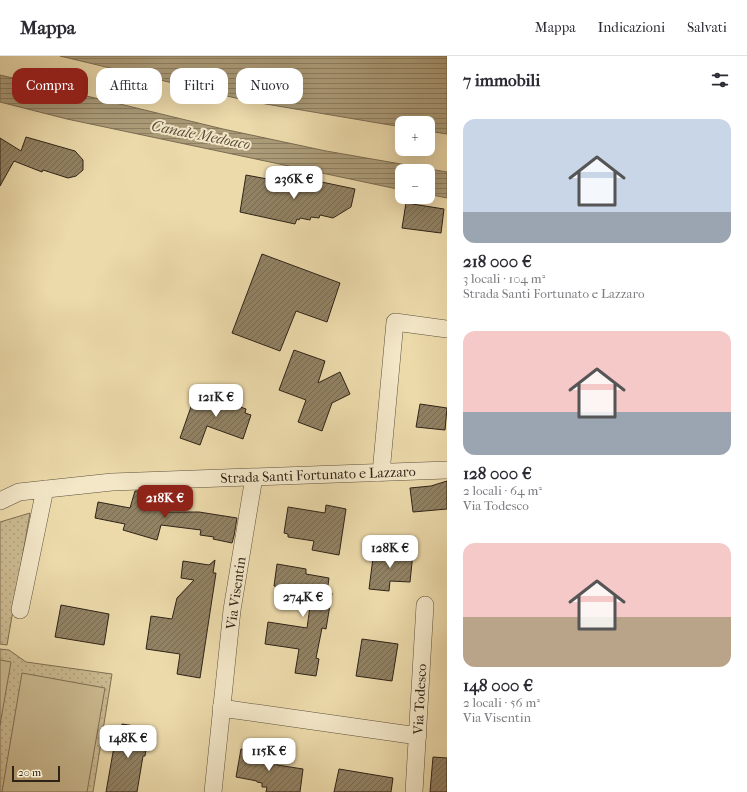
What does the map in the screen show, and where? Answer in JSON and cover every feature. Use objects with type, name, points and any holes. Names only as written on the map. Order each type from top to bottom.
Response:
[{"type":"street","points":[[381,473],[395,322],[447,329]]},
{"type":"street","name":"Strada Santi Fortunato e Lazzaro","points":[[0,501],[19,492],[112,482],[447,470]]},
{"type":"street","name":"Via Visentin","points":[[213,792],[232,610],[254,477]]},
{"type":"street","points":[[20,610],[45,489]]},
{"type":"street","name":"Via Todesco","points":[[414,792],[425,605]]},
{"type":"street","points":[[221,708],[418,736]]},
{"type":"shaded area","points":[[30,513],[7,645],[0,644],[0,522]]},
{"type":"shaded area","points":[[0,649],[9,650],[26,662],[112,674],[93,792],[0,792]]},
{"type":"shaded area","points":[[0,660],[11,662],[0,725]]},
{"type":"shaded area","points":[[22,673],[105,688],[87,792],[2,792]]},
{"type":"water","points":[[60,56],[447,56],[447,134],[435,132],[435,116],[395,116],[395,126],[266,104],[303,104],[303,68],[236,68],[236,98],[228,96],[228,68],[170,68],[170,82],[162,80],[162,68],[110,68]]},
{"type":"water","name":"Canale Medoaco","points":[[0,75],[12,78],[12,104],[88,104],[88,96],[96,98],[96,104],[120,104],[223,129],[326,151],[401,164],[395,164],[395,189],[67,119],[0,102]]},
{"type":"water","name":"Canale Medoaco","points":[[435,170],[447,172],[447,198],[435,195]]},
{"type":"building","points":[[26,137],[75,151],[83,160],[83,170],[76,176],[68,178],[43,170],[42,172],[14,161],[0,186],[0,138],[21,151]]},
{"type":"building","points":[[246,175],[310,187],[312,180],[355,189],[351,207],[333,218],[320,215],[319,218],[311,217],[310,220],[300,218],[299,220],[297,219],[295,224],[240,212]]},
{"type":"building","points":[[406,204],[444,209],[441,233],[402,228]]},
{"type":"building","points":[[262,254],[340,283],[327,322],[296,311],[280,351],[232,333]]},
{"type":"building","points":[[294,350],[325,361],[318,383],[340,372],[350,394],[332,403],[322,431],[298,422],[306,400],[279,390]]},
{"type":"building","points":[[208,388],[237,398],[235,405],[246,409],[245,413],[251,415],[243,439],[207,426],[200,445],[180,438],[192,404],[202,407]]},
{"type":"building","points":[[420,404],[447,408],[445,430],[416,427]]},
{"type":"building","points":[[447,481],[447,509],[413,512],[410,488],[431,486]]},
{"type":"building","points":[[135,491],[140,491],[167,501],[165,512],[199,512],[237,518],[232,543],[213,539],[214,537],[200,535],[201,530],[161,525],[157,540],[123,530],[125,524],[95,518],[98,502],[130,508]]},
{"type":"building","points":[[326,505],[346,509],[339,555],[312,550],[314,541],[288,537],[288,534],[284,533],[288,507],[325,513]]},
{"type":"building","points":[[374,550],[413,553],[410,582],[390,581],[389,591],[369,589]]},
{"type":"building","points":[[215,560],[213,573],[216,573],[200,678],[177,674],[180,654],[146,649],[151,616],[172,619],[177,598],[194,580],[181,578],[183,561],[209,565]]},
{"type":"building","points":[[277,564],[306,569],[306,574],[329,578],[327,592],[332,593],[326,629],[322,628],[316,658],[319,659],[316,676],[295,673],[299,649],[265,644],[268,622],[307,628],[312,592],[274,586]]},
{"type":"building","points":[[61,605],[109,614],[104,645],[55,637]]},
{"type":"building","points":[[362,639],[398,644],[392,681],[356,676]]},
{"type":"building","points":[[122,724],[154,729],[151,743],[147,743],[145,756],[143,756],[137,792],[106,792],[115,741],[119,742]]},
{"type":"building","points":[[241,749],[272,753],[271,761],[277,762],[277,765],[303,769],[300,792],[266,792],[267,787],[262,787],[262,783],[236,777]]},
{"type":"building","points":[[433,757],[447,758],[447,792],[430,792]]},
{"type":"building","points":[[339,769],[393,778],[391,792],[334,792]]}]
